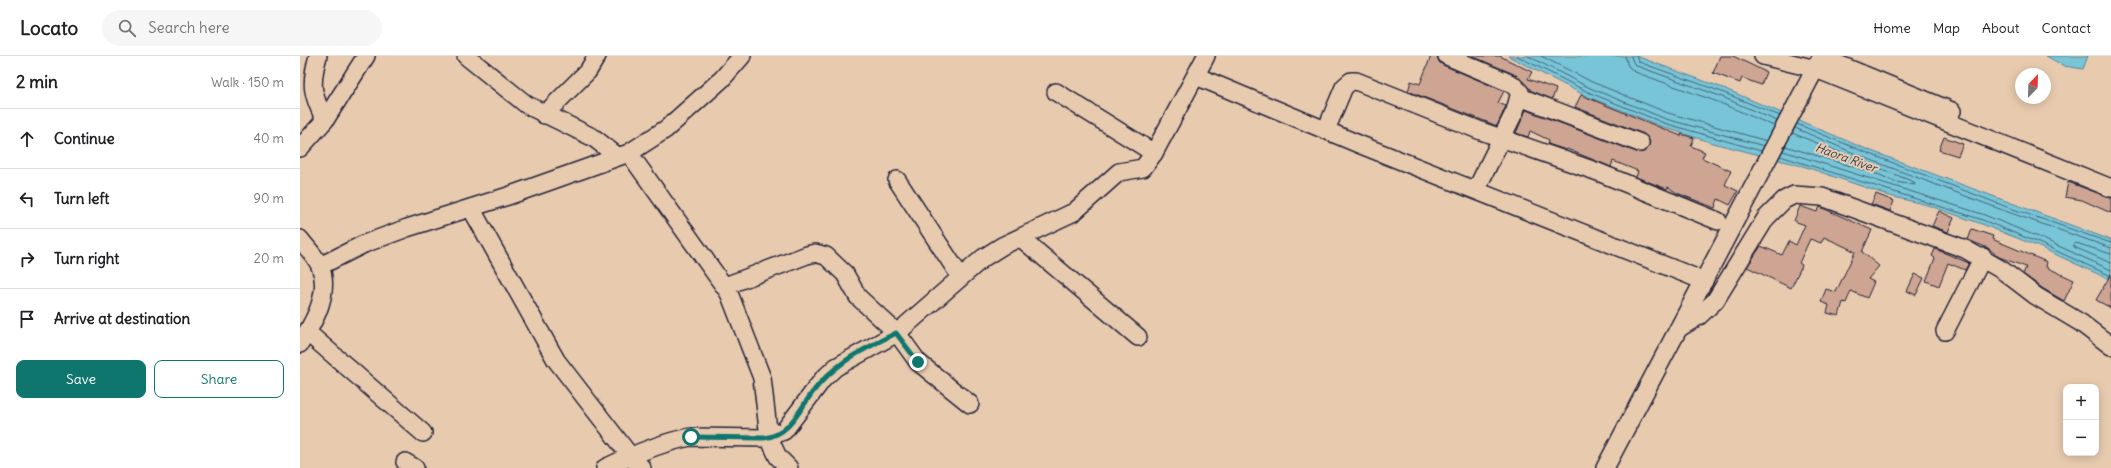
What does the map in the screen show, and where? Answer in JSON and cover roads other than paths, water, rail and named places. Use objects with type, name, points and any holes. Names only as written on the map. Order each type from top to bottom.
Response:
[{"type":"street","points":[[318,56],[313,72],[312,89],[316,103],[325,120]]},
{"type":"street","points":[[300,148],[325,120],[366,56]]},
{"type":"street","points":[[466,56],[512,94],[544,115],[589,135],[623,154],[726,286],[762,378],[769,438],[778,457],[789,468]]},
{"type":"street","points":[[544,115],[588,71],[597,56]]},
{"type":"street","points":[[320,266],[364,244],[508,196],[623,154],[666,129],[722,78],[742,56]]},
{"type":"street","points":[[605,468],[637,462],[669,442],[691,437],[769,438],[784,431],[812,394],[836,367],[896,333],[960,276],[991,252],[1074,212],[1113,176],[1122,171],[1142,168],[1154,153],[1206,56]]},
{"type":"street","points":[[1447,56],[1512,84],[1520,92],[1520,97],[1502,138],[1476,190]]},
{"type":"street","points":[[1763,56],[1820,61],[2111,176]]},
{"type":"street","points":[[1605,468],[1820,61]]},
{"type":"street","points":[[1820,61],[2111,188]]},
{"type":"street","points":[[1196,76],[1326,130],[1704,281]]},
{"type":"street","points":[[1326,130],[1344,87],[1351,81],[1356,81],[1502,138],[1598,172],[1718,221]]},
{"type":"street","points":[[1056,92],[1154,153]]},
{"type":"street","points":[[1520,97],[1640,143]]},
{"type":"street","points":[[897,180],[960,276]]},
{"type":"street","points":[[1680,327],[1699,316],[1711,306],[1756,233],[1773,210],[1784,200],[1794,195],[1822,197],[1851,206],[1983,257],[2036,296],[2081,323],[2111,346]]},
{"type":"street","points":[[471,208],[556,360],[637,462]]},
{"type":"street","points":[[1021,238],[1138,337]]},
{"type":"street","points":[[300,239],[320,266],[324,284],[324,292],[304,338],[423,433]]},
{"type":"street","points":[[726,286],[807,255],[820,253],[826,256],[845,274],[858,297],[896,333],[918,362],[970,404]]},
{"type":"street","points":[[1945,331],[1983,257]]},
{"type":"water","name":"Haora River","points":[[1508,56],[1636,56],[1723,88],[1866,149],[2111,240],[2111,280],[2037,246],[1979,223],[1927,205],[1890,196],[1806,167],[1713,143],[1663,127],[1586,96]]},
{"type":"water","points":[[2046,56],[2088,56],[2083,69],[2064,66]]}]
